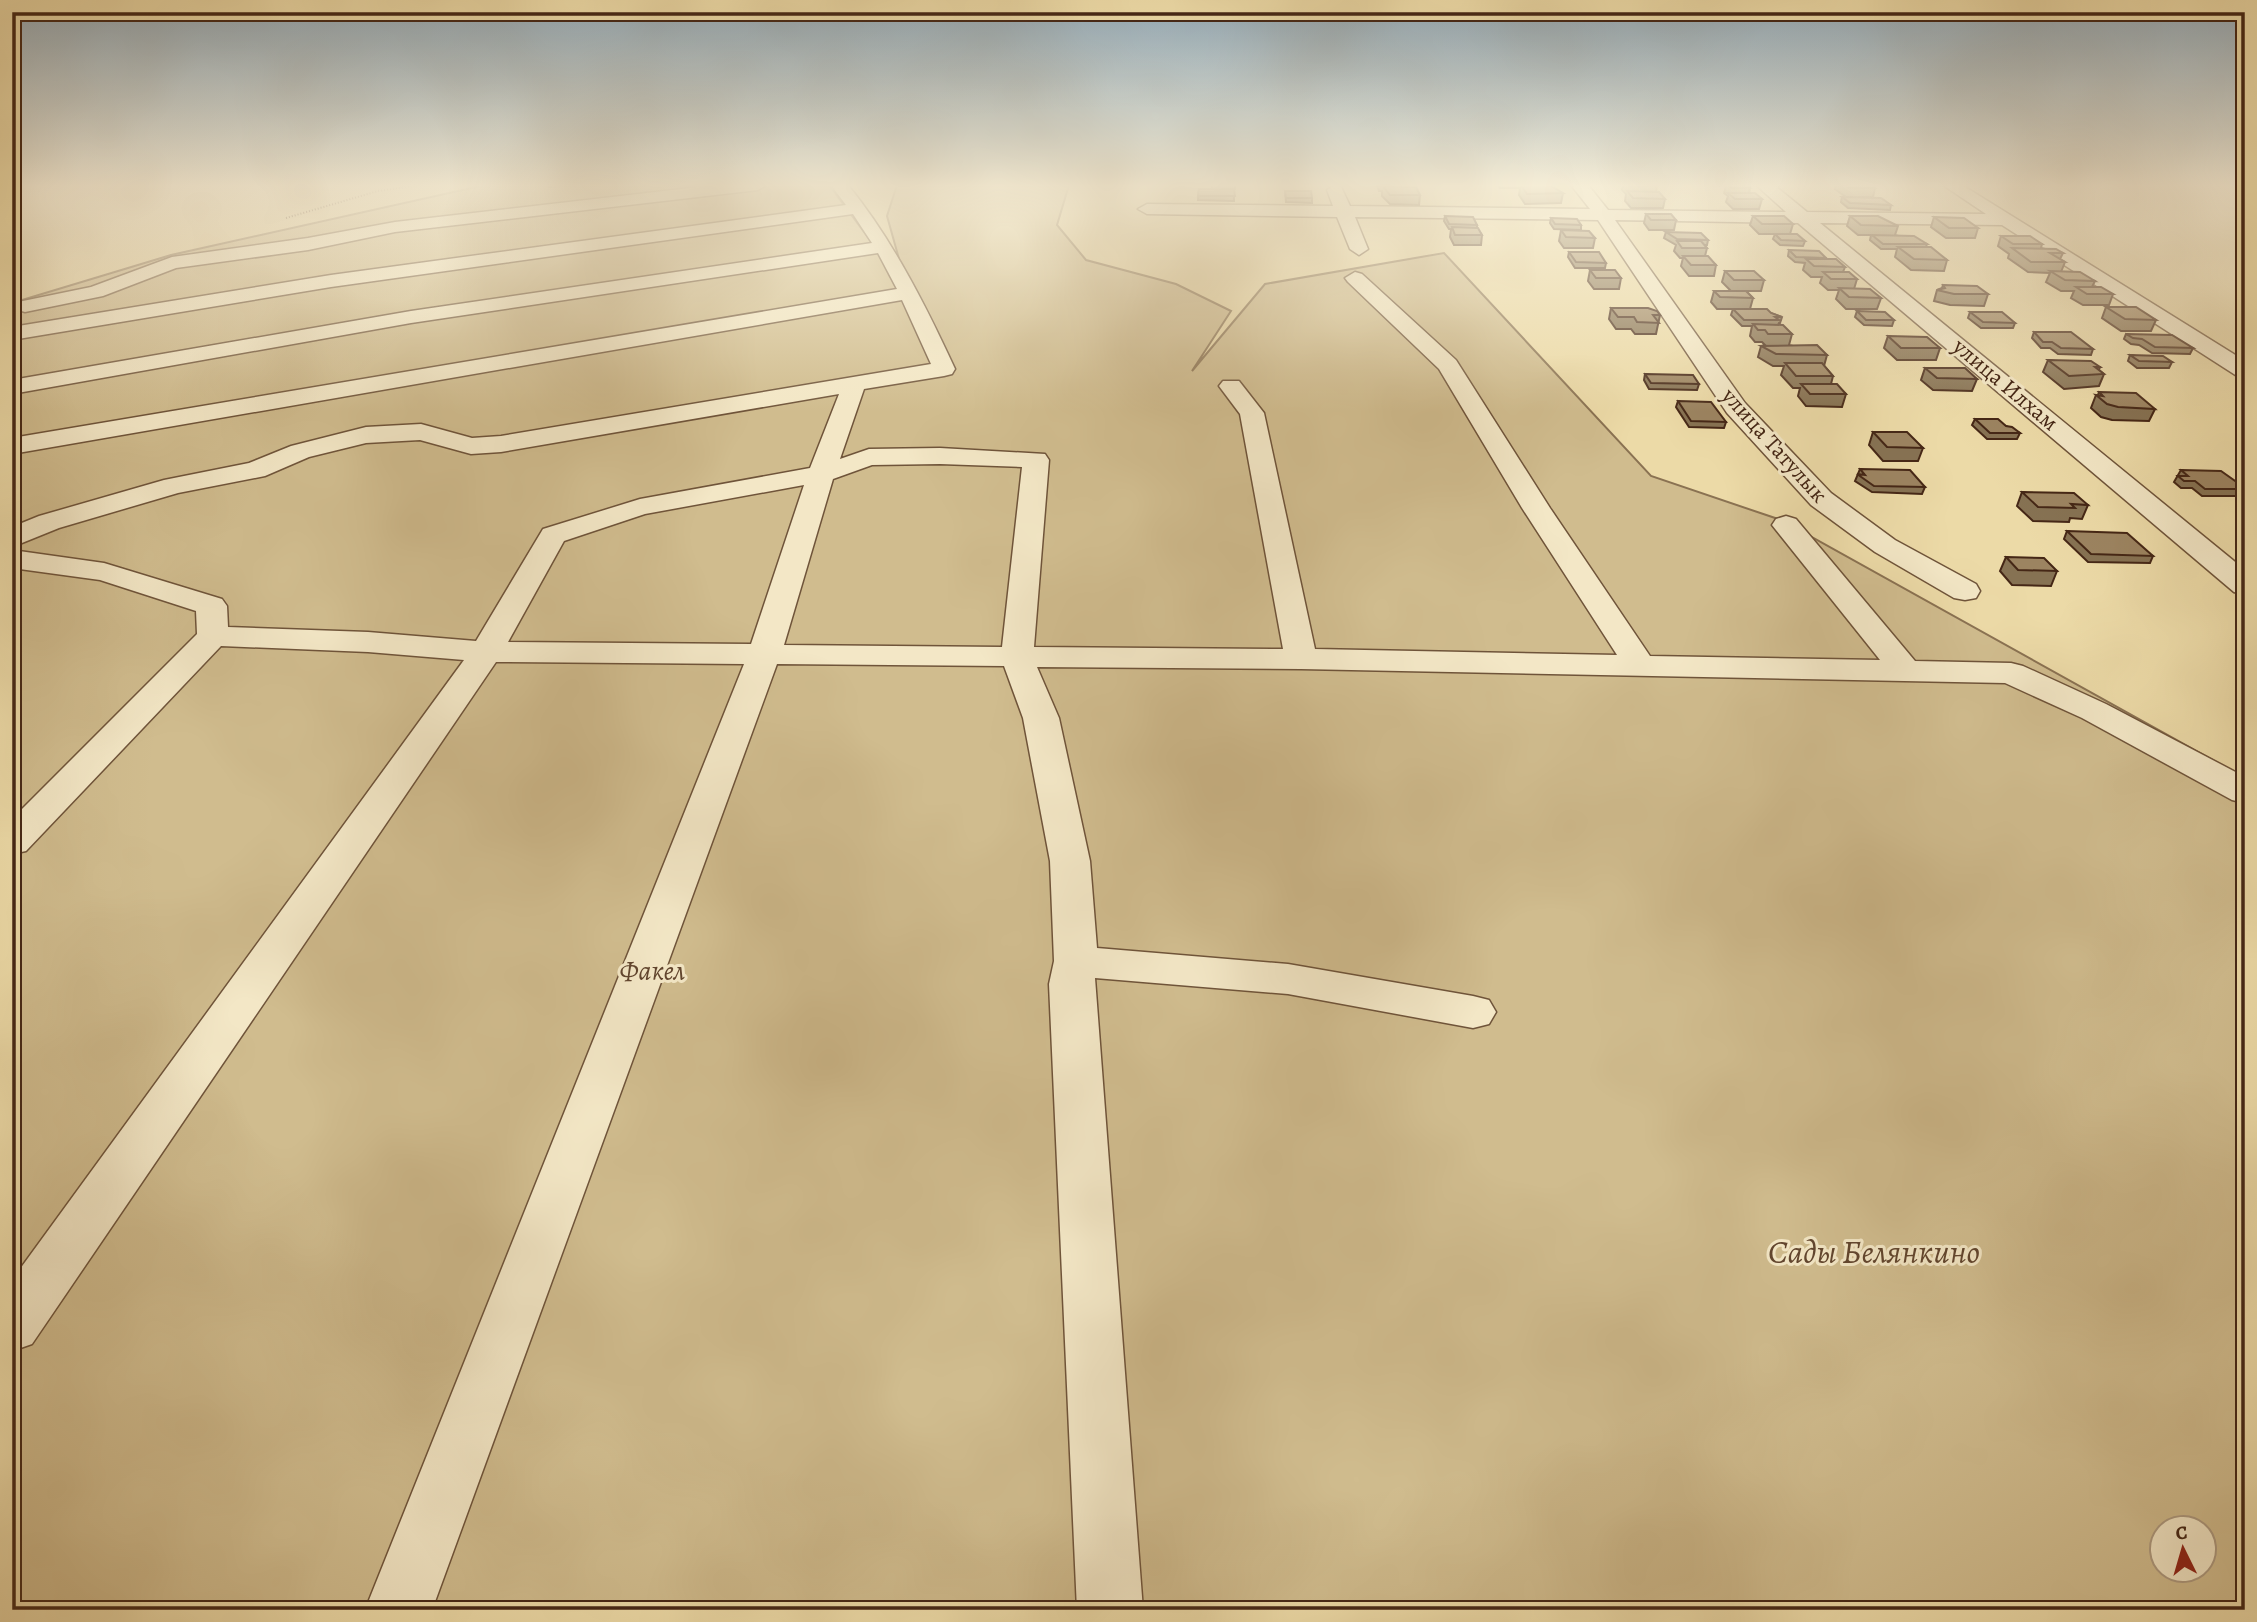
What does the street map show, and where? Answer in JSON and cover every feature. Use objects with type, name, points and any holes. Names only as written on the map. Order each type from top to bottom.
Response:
[{"type":"street","points":[[12,308],[96,292],[172,262],[182,261]]},
{"type":"street","points":[[12,334],[455,261]]},
{"type":"street","points":[[12,387],[411,317],[790,261]]},
{"type":"street","points":[[12,538],[49,522],[149,493],[256,470],[300,451],[366,435],[421,432],[471,446],[502,444],[944,369],[909,293],[890,261]]},
{"type":"street","name":"улица Татулык","points":[[1634,261],[1736,408],[1821,499],[1885,546],[1965,591]]},
{"type":"street","name":"улица Илхам","points":[[1857,261],[2245,586]]},
{"type":"street","points":[[2072,261],[2245,371]]},
{"type":"street","points":[[1355,278],[1448,365],[1536,508],[1639,664]]},
{"type":"street","points":[[12,446],[909,293]]},
{"type":"street","points":[[398,1610],[764,656],[821,474],[854,384]]},
{"type":"street","points":[[1231,386],[1252,413],[1301,659]]},
{"type":"street","points":[[12,1326],[486,652],[553,535],[640,507],[821,474],[869,457],[940,456],[1036,460],[1017,658],[1041,718],[1070,861],[1076,961],[1071,984],[1110,1610]]},
{"type":"street","points":[[1786,525],[1904,669]]},
{"type":"street","points":[[12,559],[104,572],[211,606],[213,636]]},
{"type":"street","points":[[12,842],[213,636],[368,642],[486,652],[1301,659],[2011,673],[2094,711],[2245,792]]},
{"type":"street","points":[[1076,961],[1288,979],[1473,1012]]},
{"type":"green space","name":"Факел","points":[[152,261],[885,261],[908,291],[900,261],[1089,261],[1176,284],[1231,311],[1192,371],[1265,284],[1400,261],[1451,261],[1651,476],[1781,520],[2245,778],[2245,1610],[12,1610],[12,303]]},
{"type":"building","points":[[1605,261],[1606,263],[1576,262]]},
{"type":"building","points":[[1687,261],[1712,261],[1716,265],[1691,265]]},
{"type":"building","points":[[1808,261],[1838,261],[1845,267],[1814,266]]},
{"type":"building","points":[[2029,261],[2065,262],[2031,262]]},
{"type":"building","points":[[1590,270],[1615,270],[1621,278],[1596,278]]},
{"type":"building","points":[[1725,271],[1754,271],[1764,280],[1734,280]]},
{"type":"building","points":[[2050,271],[2080,272],[2095,281],[2065,280]]},
{"type":"building","points":[[1823,272],[1849,272],[1857,279],[1831,279]]},
{"type":"building","points":[[1943,285],[1977,286],[1988,294],[1954,294],[1937,290],[1945,288]]},
{"type":"building","points":[[2076,287],[2101,287],[2113,294],[2087,294]]},
{"type":"building","points":[[1839,288],[1870,289],[1881,298],[1849,297]]},
{"type":"building","points":[[1714,291],[1746,291],[1753,298],[1720,297]]},
{"type":"building","points":[[2106,307],[2136,307],[2156,320],[2125,319]]},
{"type":"building","points":[[1611,308],[1648,308],[1660,315],[1653,315],[1659,323],[1637,322],[1634,317],[1618,317]]},
{"type":"building","points":[[1733,309],[1767,309],[1782,317],[1775,317],[1779,320],[1744,320]]},
{"type":"building","points":[[1857,311],[1885,312],[1894,320],[1866,320]]},
{"type":"building","points":[[1970,312],[2002,312],[2015,323],[1983,322]]},
{"type":"building","points":[[1753,324],[1783,325],[1792,334],[1768,334],[1765,330],[1758,330]]},
{"type":"building","points":[[2034,332],[2071,332],[2093,349],[2061,348],[2052,342],[2043,342]]},
{"type":"building","points":[[2126,334],[2172,335],[2193,348],[2155,347]]},
{"type":"building","points":[[1888,336],[1927,337],[1940,348],[1901,348]]},
{"type":"building","points":[[1817,345],[1827,355],[1776,354],[1761,346]]},
{"type":"building","points":[[2130,355],[2163,356],[2172,362],[2139,361]]},
{"type":"building","points":[[2048,360],[2091,361],[2100,367],[2095,367],[2104,374],[2069,376]]},
{"type":"building","points":[[1785,363],[1822,363],[1833,376],[1796,376]]},
{"type":"building","points":[[1925,368],[1965,368],[1977,379],[1937,378]]},
{"type":"building","points":[[1645,374],[1693,375],[1699,384],[1651,383]]},
{"type":"building","points":[[1801,384],[1837,384],[1846,394],[1810,394]]},
{"type":"building","points":[[2099,392],[2136,393],[2155,409],[2107,404],[2096,395],[2103,396]]},
{"type":"building","points":[[1678,401],[1711,402],[1726,422],[1691,421]]},
{"type":"building","points":[[1975,419],[1998,419],[2020,433],[1990,433]]},
{"type":"building","points":[[1873,432],[1907,432],[1923,448],[1887,447]]},
{"type":"building","points":[[1860,469],[1910,470],[1925,487],[1874,486],[1857,474],[1865,475]]},
{"type":"building","points":[[2181,470],[2221,471],[2245,489],[2205,489],[2195,481],[2184,481],[2178,476],[2188,476]]},
{"type":"building","points":[[2022,492],[2074,493],[2088,505],[2071,504],[2075,508],[2038,507]]},
{"type":"building","points":[[2067,531],[2127,533],[2153,556],[2091,554]]},
{"type":"building","points":[[2006,557],[2044,558],[2057,571],[2018,570]]},
{"type":"park label","name":"Сады Белянкино","points":[[1874,1251]]}]
